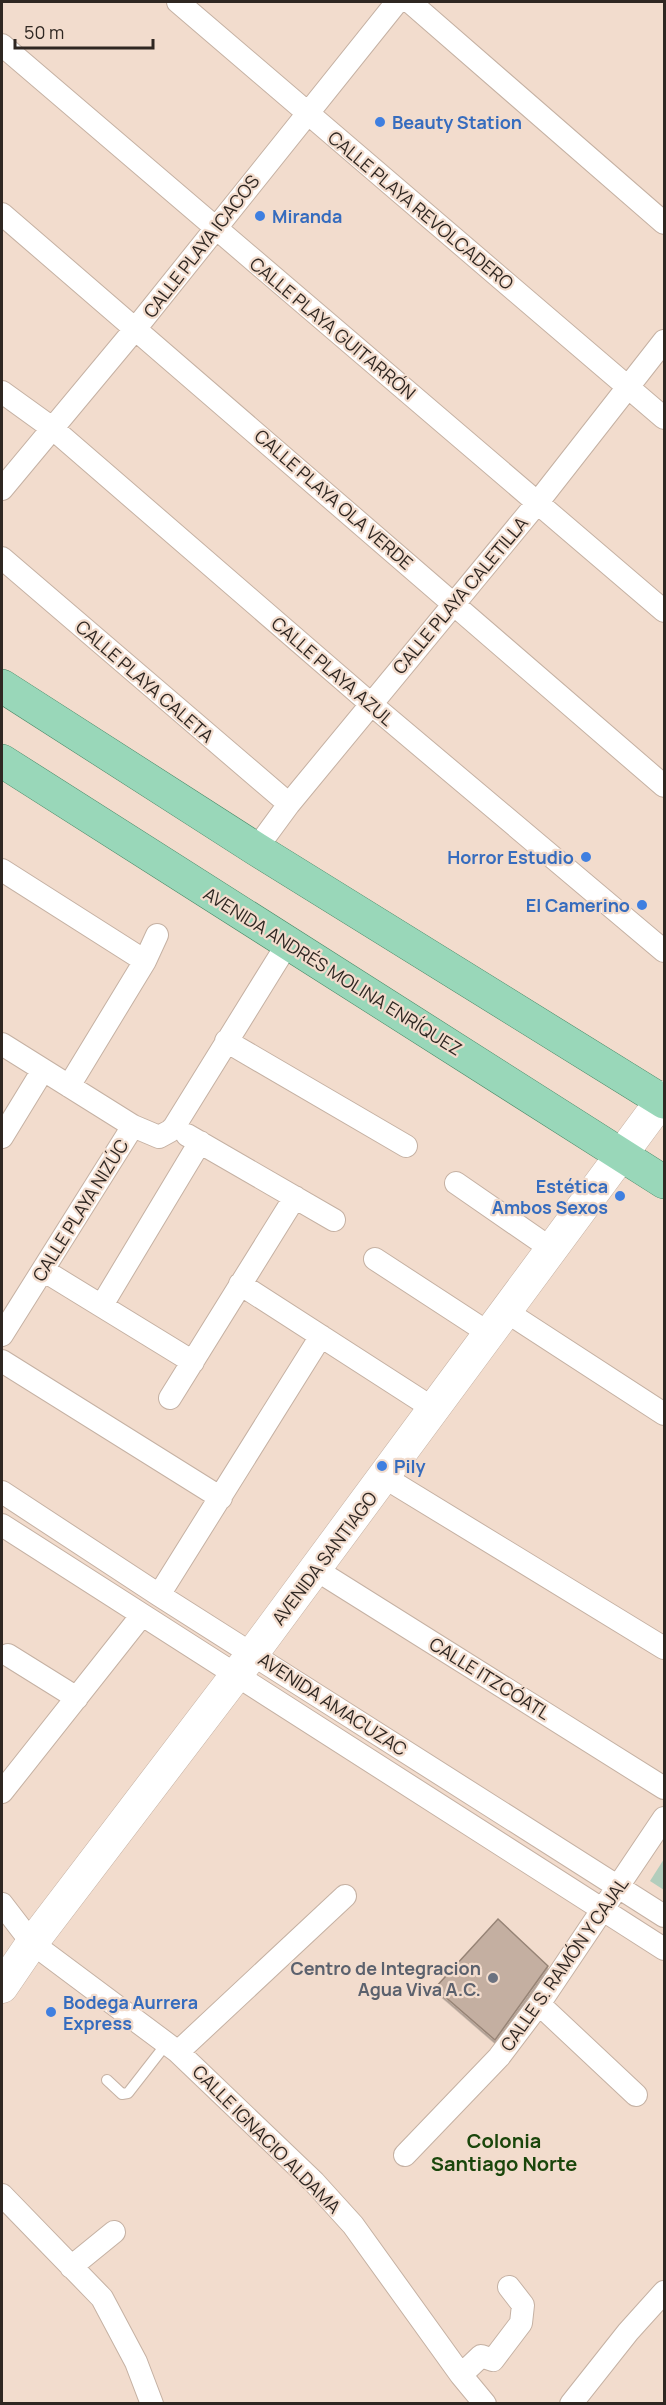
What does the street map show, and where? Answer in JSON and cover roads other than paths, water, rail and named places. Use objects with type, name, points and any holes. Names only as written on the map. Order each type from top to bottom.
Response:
[{"type":"main road","points":[[2,686],[256,849],[664,1100]]},
{"type":"main road","name":"AVENIDA ANDRÉS MOLINA ENRÍQUEZ","points":[[2,761],[664,1182]]},
{"type":"street","name":"CALLE PLAYA REVOLCADERO","points":[[178,2],[664,418]]},
{"type":"street","name":"CALLE PLAYA ICACOS","points":[[2,489],[136,328],[397,2]]},
{"type":"street","points":[[410,2],[664,223]]},
{"type":"street","name":"CALLE PLAYA GUITARRÓN","points":[[2,45],[664,611]]},
{"type":"street","name":"CALLE PLAYA OLA VERDE","points":[[2,214],[664,786]]},
{"type":"street","name":"CALLE PLAYA CALETILLA","points":[[256,849],[289,804],[537,502],[664,341]]},
{"type":"street","name":"CALLE PLAYA AZUL","points":[[2,392],[52,428],[370,704],[664,951]]},
{"type":"street","name":"CALLE PLAYA CALETA","points":[[2,558],[289,804]]},
{"type":"street","points":[[2,870],[145,960]]},
{"type":"street","points":[[69,1086],[145,960],[157,935]]},
{"type":"street","points":[[288,943],[174,1127],[334,1220]]},
{"type":"street","points":[[226,1041],[406,1146]]},
{"type":"street","points":[[2,1044],[133,1126]]},
{"type":"street","points":[[2,1137],[43,1071]]},
{"type":"street","name":"AVENIDA SANTIAGO","points":[[2,1987],[32,1943],[245,1664],[664,1100]]},
{"type":"street","name":"CALLE PLAYA NIZÚC","points":[[2,1335],[133,1126],[159,1137],[174,1127]]},
{"type":"street","points":[[102,1305],[200,1142]]},
{"type":"street","points":[[456,1184],[553,1250]]},
{"type":"street","points":[[170,1398],[295,1197]]},
{"type":"street","points":[[375,1259],[664,1414]]},
{"type":"street","points":[[43,1270],[194,1362]]},
{"type":"street","points":[[240,1284],[434,1409]]},
{"type":"street","points":[[159,1595],[321,1336]]},
{"type":"street","points":[[2,1361],[221,1497]]},
{"type":"street","points":[[384,1477],[664,1648]]},
{"type":"street","name":"AVENIDA AMACUZAC","points":[[2,1492],[159,1595],[245,1664],[604,1911],[664,1948]]},
{"type":"street","name":"AVENIDA AMACUZAC","points":[[2,1525],[142,1615],[245,1664],[664,1916]]},
{"type":"street","name":"CALLE ITZCÓATL","points":[[315,1569],[664,1788]]},
{"type":"street","points":[[2,1792],[142,1615]]},
{"type":"street","points":[[8,1655],[78,1698]]},
{"type":"street","name":"CALLE S. RAMÓN Y CAJAL","points":[[405,2155],[499,2057],[604,1911],[664,1818]]},
{"type":"street","points":[[172,2047],[345,1896]]},
{"type":"street","name":"CALLE IGNACIO ALDAMA","points":[[2,1904],[32,1943],[172,2047],[314,2182],[353,2226],[461,2375],[485,2403]]},
{"type":"street","points":[[539,2004],[636,2095]]},
{"type":"street","points":[[2,2195],[102,2298],[136,2362],[152,2403]]},
{"type":"street","points":[[71,2267],[114,2232]]},
{"type":"street","points":[[461,2375],[481,2356],[493,2360],[521,2323],[523,2305],[510,2287]]},
{"type":"street","points":[[572,2403],[628,2332],[664,2292]]},
{"type":"lane","points":[[107,2080],[123,2094],[128,2093],[172,2047]]},
{"type":"place","name":"Beauty Station","points":[[380,122]]},
{"type":"place","name":"Miranda","points":[[260,216]]},
{"type":"place","name":"Horror Estudio","points":[[586,857]]},
{"type":"place","name":"El Camerino","points":[[642,905]]},
{"type":"place","name":"Estética Ambos Sexos","points":[[620,1196]]},
{"type":"place","name":"Pily","points":[[382,1466]]},
{"type":"place","name":"Centro de Integracion Agua Viva A.C.","points":[[493,1978]]},
{"type":"place","name":"Bodega Aurrera Express","points":[[51,2012]]},
{"type":"district","name":"Colonia Santiago Norte","points":[[504,2152]]}]
